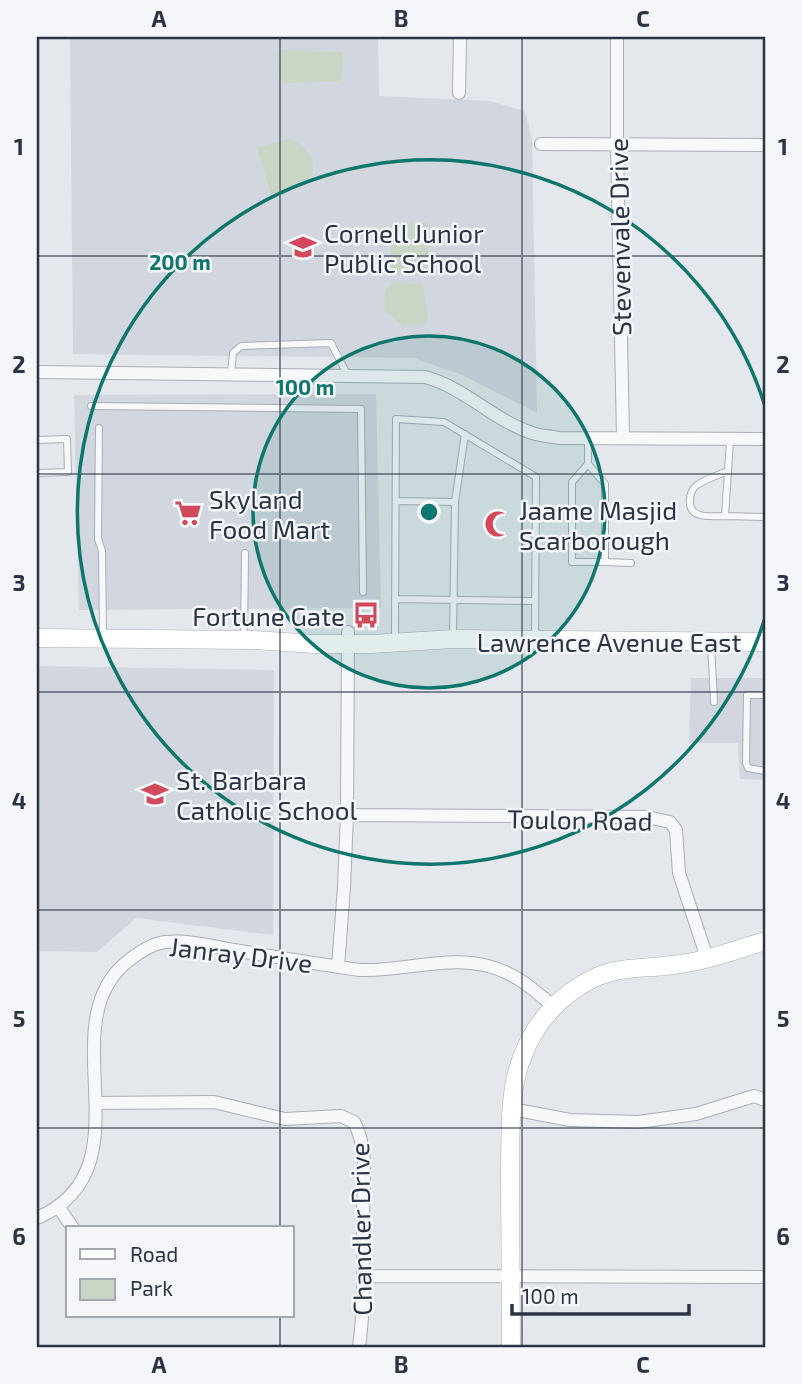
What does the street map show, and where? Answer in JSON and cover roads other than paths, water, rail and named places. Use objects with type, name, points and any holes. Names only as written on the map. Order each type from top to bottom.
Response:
[{"type":"main road","name":"Lawrence Avenue East","points":[[348,638],[395,635],[453,639]]},
{"type":"main road","name":"Lawrence Avenue East","points":[[37,638],[765,642]]},
{"type":"main road","points":[[511,1347],[514,1084],[523,1055],[537,1027],[553,1006],[573,990],[607,973],[637,967],[673,965],[765,941]]},
{"type":"street","points":[[459,93],[460,37]]},
{"type":"street","name":"Stevenvale Drive","points":[[617,37],[623,436]]},
{"type":"street","points":[[541,144],[765,145]]},
{"type":"street","points":[[37,372],[425,377],[451,387],[519,428],[534,434],[559,438],[623,436],[765,439]]},
{"type":"street","points":[[338,967],[347,815],[348,638]]},
{"type":"street","name":"Toulon Road","points":[[347,815],[647,817],[670,822],[676,830],[679,873],[706,958]]},
{"type":"street","name":"Janray Drive","points":[[37,1218],[58,1208],[71,1196],[90,1164],[96,1103],[95,1021],[109,982],[123,965],[144,950],[167,942],[198,944],[374,971],[440,963],[484,964],[513,976],[553,1006]]},
{"type":"street","points":[[512,1109],[570,1120],[638,1122],[696,1114],[754,1096],[765,1100]]},
{"type":"street","name":"Chandler Drive","points":[[96,1103],[214,1102],[285,1119],[341,1116],[354,1122],[362,1149],[363,1320],[359,1347]]},
{"type":"street","points":[[58,1208],[72,1226]]},
{"type":"street","points":[[363,1276],[765,1277]]},
{"type":"lane","points":[[231,373],[233,353],[241,346],[331,343],[346,374]]},
{"type":"lane","points":[[91,406],[361,409],[363,592]]},
{"type":"lane","points":[[395,635],[396,419],[444,422],[536,477],[535,640]]},
{"type":"lane","points":[[99,428],[97,539],[102,551],[103,638]]},
{"type":"lane","points":[[453,639],[455,502],[465,434]]},
{"type":"lane","points":[[588,437],[588,464],[605,484],[605,562]]},
{"type":"lane","points":[[725,516],[730,438]]},
{"type":"lane","points":[[37,440],[67,439],[68,472],[37,473]]},
{"type":"lane","points":[[588,464],[572,482],[572,562],[631,562]]},
{"type":"lane","points":[[728,471],[696,485],[690,498],[690,506],[694,512],[700,516],[765,517]]},
{"type":"lane","points":[[396,501],[455,502]]},
{"type":"lane","points":[[244,553],[248,640]]},
{"type":"lane","points":[[395,599],[534,601]]},
{"type":"lane","points":[[711,642],[714,702]]},
{"type":"lane","points":[[765,695],[747,695],[746,763],[748,768],[755,771],[765,771]]},
{"type":"place","name":"Cornell Junior Public School","points":[[303,247]]},
{"type":"place","name":"Skyland Food Mart","points":[[188,513]]},
{"type":"place","name":"Jaame Masjid Scarborough","points":[[498,524]]},
{"type":"place","name":"Fortune Gate","points":[[366,615]]},
{"type":"place","name":"St. Barbara Catholic School","points":[[155,794]]}]
